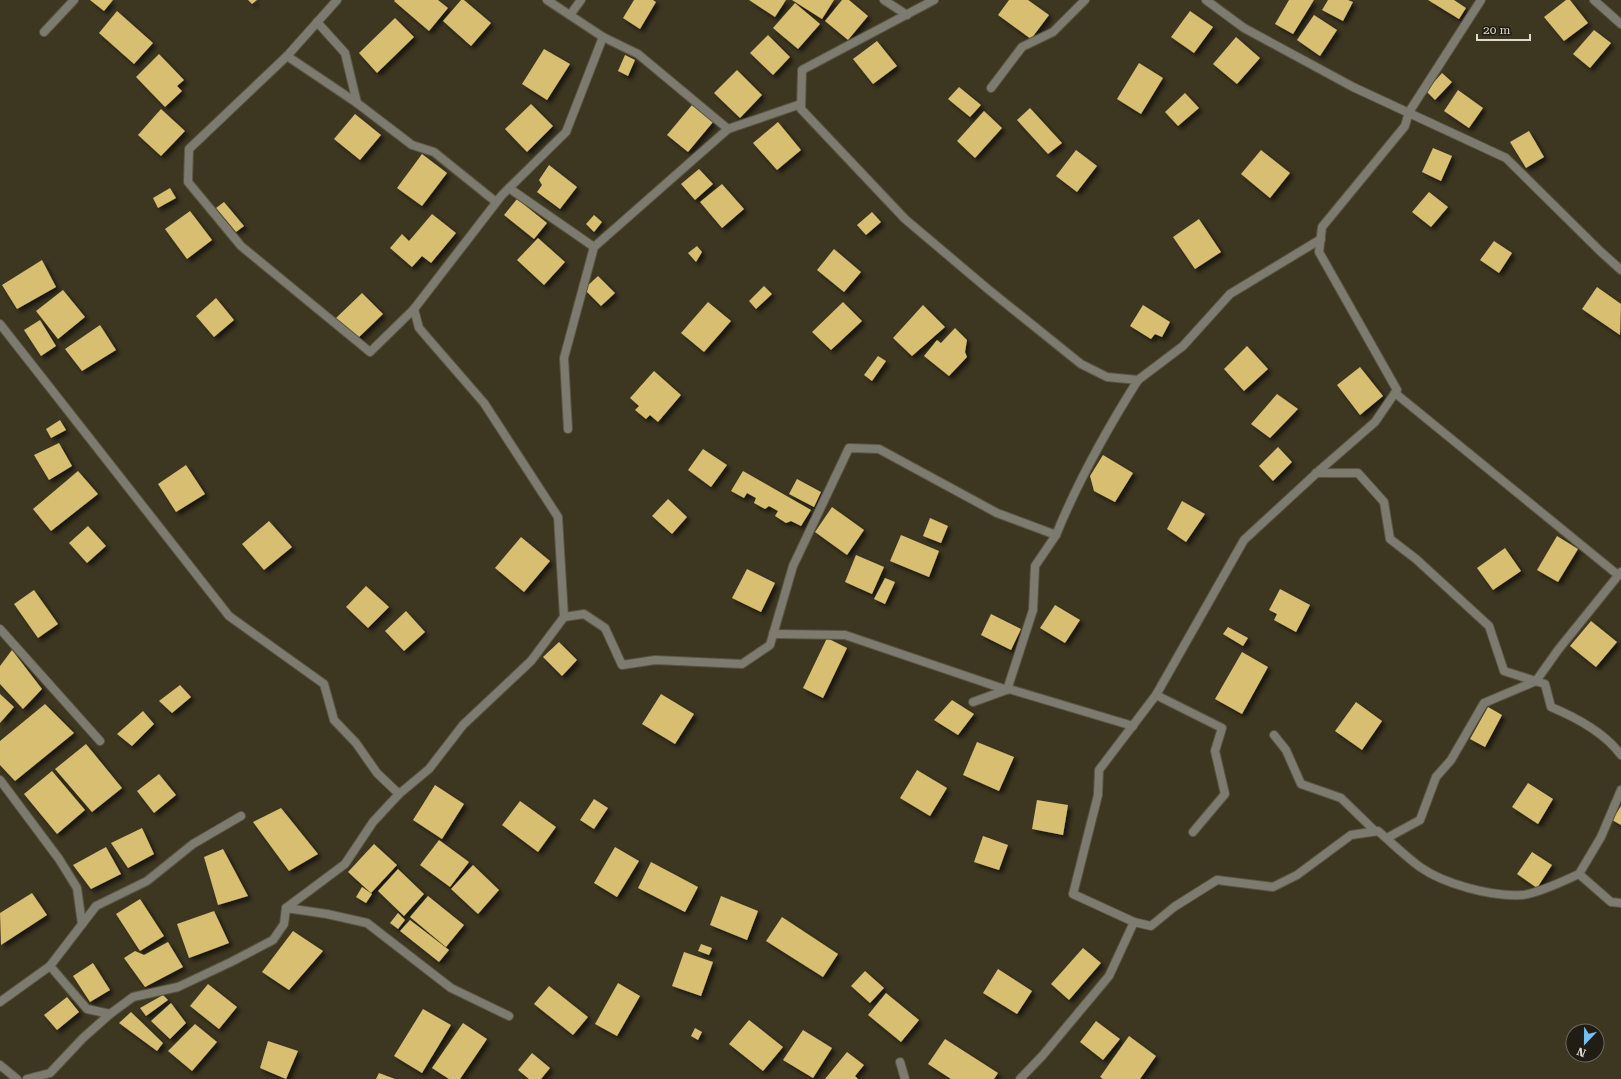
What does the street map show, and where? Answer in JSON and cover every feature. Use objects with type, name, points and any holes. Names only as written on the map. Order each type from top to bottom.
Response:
[{"type":"street","points":[[44,32],[74,0]]},
{"type":"street","points":[[337,0],[287,56],[189,149],[188,182],[241,246],[370,352],[414,309],[496,202],[566,132],[603,37]]},
{"type":"street","points":[[547,0],[603,37],[638,54],[728,129]]},
{"type":"street","points":[[570,15],[581,0]]},
{"type":"street","points":[[884,0],[907,15]]},
{"type":"street","points":[[934,0],[802,70],[801,109],[906,219],[989,290],[1081,364],[1107,377],[1138,380]]},
{"type":"street","points":[[991,88],[1022,47],[1053,32],[1085,0]]},
{"type":"street","points":[[1206,0],[1244,28],[1353,87],[1506,158],[1600,252],[1621,270]]},
{"type":"street","points":[[1375,831],[1351,835],[1297,875],[1273,887],[1217,880],[1174,907],[1152,926],[1134,922],[1073,894],[1098,795],[1099,770],[1156,694],[1244,540],[1316,473],[1375,422],[1397,390],[1319,252],[1322,227],[1405,126],[1409,112],[1481,0]]},
{"type":"street","points":[[1594,0],[1621,24]]},
{"type":"street","points":[[317,22],[345,53],[357,103]]},
{"type":"street","points":[[287,56],[357,103],[412,145],[434,152],[496,202]]},
{"type":"street","points":[[568,429],[564,358],[594,247],[728,129],[802,104]]},
{"type":"street","points":[[509,188],[594,247]]},
{"type":"street","points":[[1007,690],[1033,610],[1034,566],[1056,535],[1066,511],[1109,425],[1138,380],[1182,346],[1230,294],[1320,239]]},
{"type":"street","points":[[27,1079],[50,1073],[83,1038],[110,1014],[133,997],[178,987],[231,962],[272,940],[284,924],[286,908],[345,864],[373,822],[399,794],[429,769],[463,725],[531,661],[564,617],[558,517],[484,403],[419,328],[414,309]]},
{"type":"street","points":[[0,324],[229,616],[324,684],[334,720],[356,743],[377,773],[399,794]]},
{"type":"street","points":[[1387,838],[1420,820],[1436,777],[1451,760],[1484,703],[1536,681],[1558,650],[1620,573],[1395,393]]},
{"type":"street","points":[[564,617],[584,614],[605,628],[622,665],[655,660],[742,664],[770,645],[793,566],[849,448],[879,449],[997,513],[1056,535]]},
{"type":"street","points":[[1316,473],[1358,473],[1384,502],[1390,538],[1416,559],[1489,626],[1504,671],[1545,684],[1551,707],[1573,716],[1614,745],[1621,755]]},
{"type":"street","points":[[0,629],[100,741]]},
{"type":"street","points":[[773,634],[844,635],[1007,690],[1009,689],[1133,726]]},
{"type":"street","points":[[973,702],[1007,690]]},
{"type":"street","points":[[1156,694],[1222,728],[1215,751],[1225,794],[1193,832]]},
{"type":"street","points":[[1274,735],[1286,750],[1300,784],[1341,798],[1375,831],[1378,831],[1387,838],[1421,867],[1459,886],[1489,893],[1522,896],[1551,887],[1579,874],[1601,837],[1621,790]]},
{"type":"street","points":[[0,780],[59,859],[77,888],[82,924]]},
{"type":"street","points":[[0,1002],[50,966],[96,906],[147,881],[193,844],[240,816]]},
{"type":"street","points":[[1579,874],[1611,902],[1621,903]]},
{"type":"street","points":[[286,908],[327,914],[366,923],[451,988],[509,1016]]},
{"type":"street","points":[[1022,1078],[1044,1055],[1109,976],[1134,922]]},
{"type":"street","points":[[50,966],[87,1009],[110,1014]]},
{"type":"street","points":[[900,1062],[905,1079]]},
{"type":"street","points":[[0,1065],[16,1079]]},
{"type":"building","points":[[90,0],[113,0],[104,11]]},
{"type":"building","points":[[248,0],[257,0],[252,4]]},
{"type":"building","points":[[438,0],[448,8],[429,31],[394,1]]},
{"type":"building","points":[[461,0],[464,0],[491,23],[471,46],[443,21]]},
{"type":"building","points":[[634,0],[653,0],[656,2],[640,29],[623,18]]},
{"type":"building","points":[[749,0],[786,0],[775,17]]},
{"type":"building","points":[[792,0],[834,0],[822,19]]},
{"type":"building","points":[[842,0],[849,0],[868,16],[848,40],[825,21]]},
{"type":"building","points":[[1009,0],[1028,0],[1049,15],[1031,39],[998,15]]},
{"type":"building","points":[[1289,0],[1314,0],[1293,34],[1275,24]]},
{"type":"building","points":[[1328,0],[1348,0],[1353,2],[1343,21],[1322,10]]},
{"type":"building","points":[[1428,0],[1454,0],[1466,8],[1459,19]]},
{"type":"building","points":[[1566,0],[1570,0],[1588,23],[1564,41],[1544,17]]},
{"type":"building","points":[[795,3],[820,24],[798,49],[773,28]]},
{"type":"building","points":[[117,11],[153,43],[134,64],[99,33]]},
{"type":"building","points":[[1190,11],[1213,27],[1194,53],[1171,37]]},
{"type":"building","points":[[1314,15],[1337,30],[1320,56],[1297,40]]},
{"type":"building","points":[[395,18],[414,37],[377,73],[359,53]]},
{"type":"building","points":[[1594,30],[1611,43],[1590,68],[1573,54]]},
{"type":"building","points":[[768,35],[790,57],[773,75],[750,53]]},
{"type":"building","points":[[1236,37],[1260,58],[1237,84],[1213,64]]},
{"type":"building","points":[[877,41],[897,66],[873,84],[853,59]]},
{"type":"building","points":[[544,49],[570,64],[547,100],[522,84]]},
{"type":"building","points":[[159,54],[184,80],[177,86],[182,91],[165,107],[136,77]]},
{"type":"building","points":[[625,55],[635,60],[628,76],[618,71]]},
{"type":"building","points":[[1139,63],[1163,78],[1141,114],[1117,99]]},
{"type":"building","points":[[737,70],[762,95],[740,118],[714,93]]},
{"type":"building","points":[[1442,73],[1452,82],[1435,100],[1426,91]]},
{"type":"building","points":[[959,87],[981,105],[970,117],[948,99]]},
{"type":"building","points":[[1458,90],[1483,108],[1469,128],[1444,111]]},
{"type":"building","points":[[1185,93],[1199,108],[1178,126],[1165,112]]},
{"type":"building","points":[[531,104],[553,126],[527,152],[505,129]]},
{"type":"building","points":[[692,105],[713,122],[688,152],[667,135]]},
{"type":"building","points":[[1030,108],[1062,143],[1048,154],[1017,120]]},
{"type":"building","points":[[161,109],[185,131],[161,156],[138,135]]},
{"type":"building","points":[[984,111],[1002,128],[975,158],[957,141]]},
{"type":"building","points":[[355,114],[381,135],[360,160],[334,139]]},
{"type":"building","points":[[778,122],[801,150],[777,170],[753,143]]},
{"type":"building","points":[[1529,131],[1544,157],[1526,168],[1510,142]]},
{"type":"building","points":[[1433,148],[1452,156],[1441,181],[1422,172]]},
{"type":"building","points":[[1076,150],[1097,166],[1077,192],[1056,176]]},
{"type":"building","points":[[1261,150],[1290,173],[1270,198],[1241,174]]},
{"type":"building","points":[[422,154],[447,173],[422,206],[397,188]]},
{"type":"building","points":[[549,165],[577,187],[560,209],[537,192],[542,185],[539,180]]},
{"type":"building","points":[[699,169],[713,184],[695,200],[681,184]]},
{"type":"building","points":[[722,184],[744,209],[722,228],[700,202]]},
{"type":"building","points":[[170,188],[176,198],[158,208],[153,198]]},
{"type":"building","points":[[1429,192],[1448,207],[1431,227],[1412,212]]},
{"type":"building","points":[[517,199],[547,223],[534,239],[504,215]]},
{"type":"building","points":[[224,202],[244,226],[236,232],[216,208]]},
{"type":"building","points":[[190,211],[212,240],[187,259],[165,229]]},
{"type":"building","points":[[872,212],[881,222],[866,235],[857,225]]},
{"type":"building","points":[[432,214],[456,233],[431,263],[422,256],[412,267],[390,248],[402,234],[409,241]]},
{"type":"building","points":[[594,215],[602,222],[594,232],[586,224]]},
{"type":"building","points":[[1199,219],[1221,252],[1195,269],[1173,237]]},
{"type":"building","points":[[538,238],[565,262],[544,285],[517,260]]},
{"type":"building","points":[[1494,241],[1512,253],[1499,273],[1480,260]]},
{"type":"building","points":[[697,246],[702,252],[696,262],[688,253]]},
{"type":"building","points":[[834,249],[861,272],[844,292],[817,270]]},
{"type":"building","points":[[42,260],[56,287],[17,309],[2,285]]},
{"type":"building","points":[[598,276],[615,293],[601,306],[584,289]]},
{"type":"building","points":[[764,286],[772,294],[756,309],[749,301]]},
{"type":"building","points":[[1597,287],[1621,304],[1620,335],[1582,309]]},
{"type":"building","points":[[63,290],[85,317],[58,339],[36,311]]},
{"type":"building","points":[[362,293],[383,314],[357,339],[336,318]]},
{"type":"building","points":[[216,298],[234,320],[214,337],[196,316]]},
{"type":"building","points":[[708,302],[731,321],[704,352],[681,333]]},
{"type":"building","points":[[843,302],[862,321],[831,350],[812,332]]},
{"type":"building","points":[[923,305],[945,327],[912,356],[893,338]]},
{"type":"building","points":[[1143,305],[1170,322],[1162,337],[1155,334],[1151,339],[1130,326]]},
{"type":"building","points":[[40,320],[56,346],[41,356],[24,330]]},
{"type":"building","points":[[100,325],[116,350],[82,371],[65,349]]},
{"type":"building","points":[[955,328],[967,340],[965,352],[967,357],[949,376],[924,356],[937,340],[941,343]]},
{"type":"building","points":[[1247,346],[1268,369],[1244,391],[1224,369]]},
{"type":"building","points":[[878,356],[886,361],[872,381],[864,375]]},
{"type":"building","points":[[1360,367],[1383,396],[1360,415],[1337,385]]},
{"type":"building","points":[[654,371],[681,395],[658,422],[650,415],[646,419],[635,410],[639,406],[630,398]]},
{"type":"building","points":[[1277,394],[1298,409],[1270,438],[1251,424]]},
{"type":"building","points":[[60,420],[66,430],[51,438],[46,429]]},
{"type":"building","points":[[59,443],[72,466],[49,480],[34,455]]},
{"type":"building","points":[[1278,447],[1292,462],[1273,481],[1259,466]]},
{"type":"building","points":[[703,449],[727,465],[711,487],[688,470]]},
{"type":"building","points":[[1103,455],[1133,473],[1115,502],[1094,491],[1090,476]]},
{"type":"building","points":[[186,465],[205,494],[176,512],[158,484]]},
{"type":"building","points":[[78,471],[98,494],[51,531],[33,509]]},
{"type":"building","points":[[743,471],[811,510],[801,526],[791,521],[786,523],[775,516],[778,511],[769,506],[765,509],[754,503],[756,498],[747,493],[744,498],[731,491]]},
{"type":"building","points":[[797,479],[821,492],[814,507],[789,494]]},
{"type":"building","points":[[668,499],[687,517],[672,534],[652,516]]},
{"type":"building","points":[[1182,501],[1205,514],[1186,542],[1167,529]]},
{"type":"building","points":[[832,507],[864,530],[847,555],[815,532]]},
{"type":"building","points":[[930,518],[948,526],[941,543],[923,536]]},
{"type":"building","points":[[269,521],[292,547],[264,570],[242,544]]},
{"type":"building","points":[[88,526],[106,546],[87,563],[69,543]]},
{"type":"building","points":[[901,535],[939,551],[929,577],[890,561]]},
{"type":"building","points":[[1557,536],[1578,549],[1558,582],[1537,570]]},
{"type":"building","points":[[521,537],[550,561],[524,592],[495,568]]},
{"type":"building","points":[[1505,548],[1521,571],[1493,590],[1477,568]]},
{"type":"building","points":[[856,555],[884,567],[872,594],[845,582]]},
{"type":"building","points":[[747,569],[775,583],[761,612],[732,598]]},
{"type":"building","points":[[885,578],[895,582],[885,604],[874,599]]},
{"type":"building","points":[[366,586],[389,607],[368,628],[346,607]]},
{"type":"building","points":[[1280,589],[1310,605],[1296,632],[1274,620],[1277,614],[1269,610]]},
{"type":"building","points":[[34,590],[58,624],[38,638],[14,604]]},
{"type":"building","points":[[1055,605],[1080,620],[1065,643],[1040,628]]},
{"type":"building","points":[[406,611],[425,632],[404,651],[385,631]]},
{"type":"building","points":[[991,614],[1021,629],[1011,650],[981,635]]},
{"type":"building","points":[[1591,621],[1617,642],[1596,667],[1570,646]]},
{"type":"building","points":[[1228,627],[1248,638],[1243,646],[1223,634]]},
{"type":"building","points":[[827,638],[847,648],[823,698],[803,688]]},
{"type":"building","points":[[559,642],[577,660],[562,676],[543,657]]},
{"type":"building","points":[[12,650],[42,689],[23,709],[0,684],[0,666]]},
{"type":"building","points":[[1242,652],[1268,667],[1242,714],[1215,699]]},
{"type":"building","points":[[180,685],[191,697],[172,713],[159,701]]},
{"type":"building","points":[[0,694],[14,707],[0,723]]},
{"type":"building","points":[[661,694],[694,714],[675,744],[642,724]]},
{"type":"building","points":[[952,700],[974,714],[958,735],[934,720]]},
{"type":"building","points":[[1356,702],[1382,721],[1362,750],[1335,731]]},
{"type":"building","points":[[45,704],[74,733],[15,781],[0,765],[0,741]]},
{"type":"building","points":[[1488,707],[1502,715],[1485,747],[1470,739]]},
{"type":"building","points":[[143,711],[154,724],[132,746],[117,734]]},
{"type":"building","points":[[977,742],[1014,757],[999,791],[963,775]]},
{"type":"building","points":[[86,744],[122,788],[92,812],[55,769]]},
{"type":"building","points":[[917,770],[947,788],[930,816],[900,798]]},
{"type":"building","points":[[52,771],[85,810],[57,834],[24,794]]},
{"type":"building","points":[[159,774],[176,795],[154,813],[137,791]]},
{"type":"building","points":[[1528,783],[1553,799],[1538,824],[1512,807]]},
{"type":"building","points":[[435,785],[464,804],[442,839],[413,820]]},
{"type":"building","points":[[594,799],[608,808],[594,829],[580,820]]},
{"type":"building","points":[[1037,800],[1068,805],[1063,835],[1032,829]]},
{"type":"building","points":[[520,801],[556,827],[538,852],[502,825]]},
{"type":"building","points":[[1621,806],[1621,825],[1612,820]]},
{"type":"building","points":[[281,808],[318,854],[289,871],[253,822]]},
{"type":"building","points":[[142,828],[154,854],[128,868],[111,843]]},
{"type":"building","points":[[983,836],[1008,845],[999,870],[974,862]]},
{"type":"building","points":[[439,840],[469,862],[450,887],[420,865]]},
{"type":"building","points":[[374,844],[397,865],[371,893],[348,872]]},
{"type":"building","points":[[106,847],[121,874],[91,889],[73,865]]},
{"type":"building","points":[[615,847],[639,861],[617,897],[594,883]]},
{"type":"building","points":[[223,849],[248,896],[218,905],[204,857]]},
{"type":"building","points":[[1532,852],[1552,865],[1537,888],[1517,874]]},
{"type":"building","points":[[651,862],[698,887],[685,912],[638,888]]},
{"type":"building","points":[[473,865],[499,890],[478,914],[451,889]]},
{"type":"building","points":[[398,869],[424,894],[404,916],[378,891]]},
{"type":"building","points":[[362,887],[372,894],[366,903],[356,897]]},
{"type":"building","points":[[32,893],[47,915],[1,945],[0,913]]},
{"type":"building","points":[[428,896],[464,925],[446,947],[410,917]]},
{"type":"building","points":[[721,896],[758,911],[747,940],[710,925]]},
{"type":"building","points":[[140,899],[164,936],[140,951],[116,914]]},
{"type":"building","points":[[214,911],[229,943],[189,958],[177,924]]},
{"type":"building","points":[[398,913],[405,920],[398,929],[390,923]]},
{"type":"building","points":[[782,917],[838,954],[823,977],[766,941]]},
{"type":"building","points":[[410,920],[449,950],[439,962],[400,931]]},
{"type":"building","points":[[293,931],[323,951],[289,990],[262,972]]},
{"type":"building","points":[[168,942],[183,967],[145,987],[124,958],[135,951],[144,955]]},
{"type":"building","points":[[701,944],[712,948],[709,955],[698,951]]},
{"type":"building","points":[[1083,948],[1101,963],[1069,1000],[1051,984]]},
{"type":"building","points":[[684,952],[713,962],[701,996],[672,986]]},
{"type":"building","points":[[93,963],[110,990],[90,1002],[73,976]]},
{"type":"building","points":[[998,969],[1032,991],[1017,1014],[983,993]]},
{"type":"building","points":[[865,971],[884,988],[870,1003],[851,986]]},
{"type":"building","points":[[618,983],[640,996],[617,1036],[595,1024]]},
{"type":"building","points":[[208,984],[237,1007],[219,1029],[190,1006]]},
{"type":"building","points":[[549,986],[588,1017],[573,1035],[534,1004]]},
{"type":"building","points":[[886,993],[919,1020],[901,1042],[868,1015]]},
{"type":"building","points":[[163,995],[168,1000],[146,1016],[140,1008]]},
{"type":"building","points":[[67,997],[79,1012],[57,1030],[44,1015]]},
{"type":"building","points":[[171,1003],[186,1023],[170,1039],[151,1021]]},
{"type":"building","points":[[423,1009],[451,1025],[422,1073],[394,1056]]},
{"type":"building","points":[[131,1012],[163,1043],[157,1051],[119,1023]]},
{"type":"building","points":[[749,1020],[783,1047],[763,1071],[729,1044]]},
{"type":"building","points":[[1096,1021],[1120,1039],[1103,1060],[1080,1042]]},
{"type":"building","points":[[463,1023],[487,1039],[460,1079],[449,1079],[432,1068]]},
{"type":"building","points":[[195,1024],[217,1042],[192,1071],[168,1051]]},
{"type":"building","points":[[695,1028],[702,1032],[698,1040],[691,1036]]},
{"type":"building","points":[[803,1030],[832,1048],[813,1078],[783,1060]]},
{"type":"building","points":[[1129,1036],[1156,1056],[1140,1079],[1103,1079],[1100,1077]]},
{"type":"building","points":[[945,1039],[998,1073],[994,1079],[951,1079],[928,1064]]},
{"type":"building","points":[[268,1041],[298,1051],[286,1079],[260,1068]]},
{"type":"building","points":[[847,1052],[864,1065],[855,1076],[858,1079],[825,1079]]},
{"type":"building","points":[[532,1053],[550,1068],[541,1079],[529,1079],[518,1070]]},
{"type":"building","points":[[379,1073],[395,1079],[376,1079]]}]
